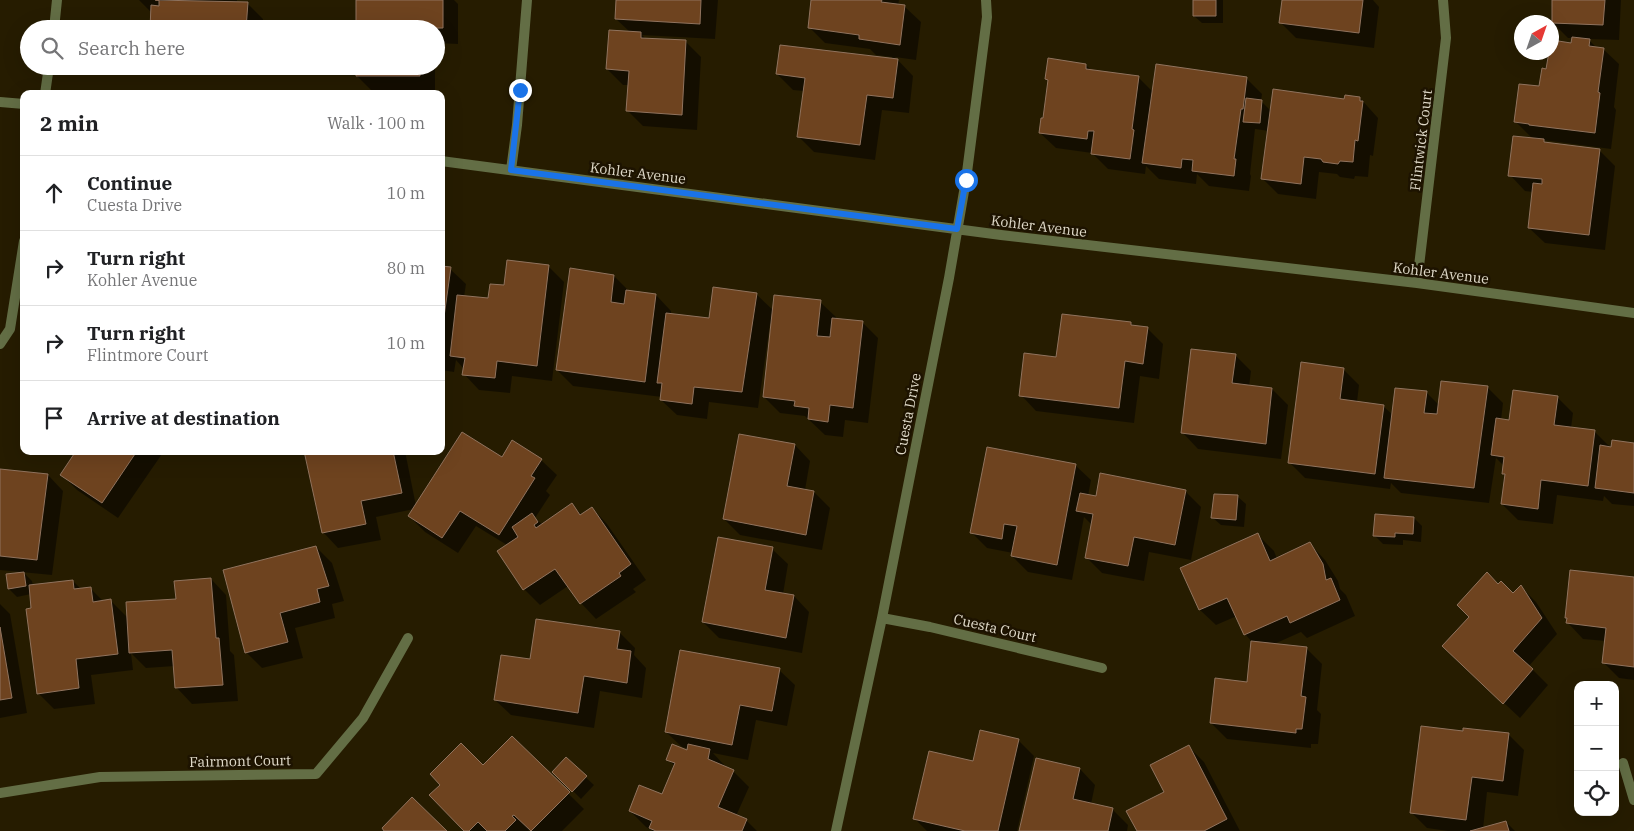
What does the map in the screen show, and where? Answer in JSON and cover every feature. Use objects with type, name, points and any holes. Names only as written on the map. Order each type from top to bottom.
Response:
[{"type":"street","points":[[55,20],[58,0]]},
{"type":"street","points":[[511,170],[517,125],[527,0]]},
{"type":"street","name":"Cuesta Drive","points":[[836,831],[882,618],[966,180],[987,17],[986,0]]},
{"type":"street","name":"Flintwick Court","points":[[1417,283],[1446,38],[1443,0]]},
{"type":"street","points":[[46,90],[48,75]]},
{"type":"street","points":[[0,102],[20,104]]},
{"type":"street","name":"Kohler Avenue","points":[[445,162],[957,229],[1417,283],[1634,313]]},
{"type":"street","points":[[0,344],[10,329],[20,266]]},
{"type":"street","name":"Cuesta Court","points":[[882,618],[930,627],[1102,668]]},
{"type":"street","name":"Fairmont Court","points":[[0,793],[100,777],[316,774],[363,718],[408,638]]},
{"type":"street","points":[[1623,763],[1634,800]]},
{"type":"building","points":[[159,0],[248,2],[247,20],[150,20],[151,5],[159,6]]},
{"type":"building","points":[[356,0],[443,0],[443,20],[356,20]]},
{"type":"building","points":[[616,0],[701,0],[700,24],[615,19]]},
{"type":"building","points":[[811,0],[882,0],[881,2],[905,5],[900,45],[859,39],[859,35],[808,28]]},
{"type":"building","points":[[1193,0],[1216,0],[1216,16],[1193,16]]},
{"type":"building","points":[[1282,0],[1363,0],[1359,33],[1279,23]]},
{"type":"building","points":[[1552,0],[1605,0],[1603,25],[1559,23],[1559,15],[1552,15]]},
{"type":"building","points":[[609,30],[641,32],[641,38],[686,40],[682,115],[626,111],[629,71],[606,69]]},
{"type":"building","points":[[1572,37],[1590,39],[1589,46],[1604,48],[1595,133],[1514,122],[1519,84],[1539,86],[1542,68],[1546,69],[1548,60],[1559,60],[1559,41],[1571,43]]},
{"type":"building","points":[[780,45],[898,59],[893,98],[867,95],[860,145],[797,137],[805,78],[776,74]]},
{"type":"building","points":[[1048,58],[1086,64],[1086,69],[1139,76],[1130,159],[1091,154],[1094,131],[1088,131],[1087,139],[1039,133],[1048,80],[1045,79]]},
{"type":"building","points":[[1156,64],[1247,77],[1234,159],[1236,159],[1234,176],[1192,171],[1193,160],[1182,159],[1181,168],[1142,163]]},
{"type":"building","points":[[356,75],[420,75],[420,76]]},
{"type":"building","points":[[1273,89],[1344,99],[1345,95],[1360,97],[1360,101],[1363,101],[1358,141],[1355,140],[1353,162],[1340,161],[1338,164],[1304,157],[1301,184],[1261,179]]},
{"type":"building","points":[[1246,98],[1262,100],[1260,123],[1243,122]]},
{"type":"building","points":[[1513,136],[1544,139],[1544,142],[1600,149],[1589,235],[1528,228],[1533,183],[1542,184],[1542,179],[1508,176]]},
{"type":"building","points":[[507,260],[549,265],[537,366],[497,361],[495,378],[462,375],[465,358],[450,356],[457,295],[488,298],[490,284],[504,285]]},
{"type":"building","points":[[445,266],[451,267],[445,310]]},
{"type":"building","points":[[570,268],[614,275],[611,302],[624,304],[626,290],[656,294],[645,382],[556,370]]},
{"type":"building","points":[[713,287],[757,293],[742,392],[694,387],[692,404],[660,400],[662,383],[657,383],[666,313],[709,318]]},
{"type":"building","points":[[774,295],[821,300],[817,336],[830,337],[832,318],[863,321],[853,408],[830,405],[828,422],[808,419],[809,408],[794,406],[795,401],[763,397]]},
{"type":"building","points":[[1062,314],[1131,322],[1131,325],[1148,327],[1143,364],[1125,361],[1119,408],[1019,396],[1024,353],[1056,357]]},
{"type":"building","points":[[1191,349],[1236,354],[1232,383],[1272,388],[1266,444],[1181,433]]},
{"type":"building","points":[[1301,362],[1344,368],[1340,399],[1384,405],[1375,474],[1288,463]]},
{"type":"building","points":[[1441,381],[1488,386],[1474,488],[1384,478],[1395,388],[1427,391],[1424,413],[1437,414]]},
{"type":"building","points":[[1513,390],[1558,396],[1554,425],[1595,430],[1588,486],[1541,480],[1538,509],[1501,504],[1505,474],[1502,474],[1504,457],[1491,455],[1496,418],[1509,420]]},
{"type":"building","points":[[462,432],[502,457],[512,440],[542,459],[531,476],[535,478],[499,535],[460,511],[442,538],[408,516]]},
{"type":"building","points":[[739,434],[795,444],[787,486],[814,491],[806,535],[723,519]]},
{"type":"building","points":[[1612,440],[1634,443],[1634,493],[1595,488],[1600,445],[1611,447]]},
{"type":"building","points":[[987,447],[1076,464],[1057,565],[1011,556],[1017,526],[1004,524],[1002,539],[970,533]]},
{"type":"building","points":[[73,455],[134,455],[102,503],[60,475]]},
{"type":"building","points":[[305,455],[394,455],[402,493],[361,501],[366,524],[322,533]]},
{"type":"building","points":[[0,469],[48,474],[37,560],[0,556]]},
{"type":"building","points":[[1100,473],[1186,490],[1175,545],[1134,537],[1128,566],[1085,558],[1093,514],[1076,511],[1080,493],[1096,496]]},
{"type":"building","points":[[1214,494],[1238,495],[1236,520],[1211,518]]},
{"type":"building","points":[[572,503],[580,515],[592,507],[631,564],[619,573],[621,576],[580,604],[555,569],[523,590],[497,551],[518,537],[512,527],[532,513],[538,522],[534,525],[536,528]]},
{"type":"building","points":[[1375,514],[1414,517],[1413,534],[1395,533],[1395,537],[1373,536]]},
{"type":"building","points":[[1258,533],[1270,561],[1310,542],[1323,564],[1326,580],[1331,578],[1340,600],[1290,623],[1287,616],[1244,635],[1227,598],[1199,610],[1180,568]]},
{"type":"building","points":[[718,537],[773,547],[765,590],[794,595],[786,638],[702,622]]},
{"type":"building","points":[[316,546],[329,586],[317,589],[320,602],[280,613],[288,642],[245,653],[223,570]]},
{"type":"building","points":[[1570,570],[1634,577],[1634,667],[1602,663],[1606,628],[1566,623]]},
{"type":"building","points":[[24,572],[26,586],[8,589],[6,574]]},
{"type":"building","points":[[1487,572],[1498,584],[1501,581],[1513,593],[1521,585],[1542,618],[1513,651],[1533,669],[1503,704],[1442,646],[1469,617],[1457,605]]},
{"type":"building","points":[[211,578],[216,638],[219,638],[223,685],[175,688],[172,650],[129,653],[126,602],[176,599],[174,581]]},
{"type":"building","points":[[73,580],[74,589],[91,587],[93,602],[111,599],[118,654],[76,659],[79,688],[37,694],[26,609],[31,608],[29,585]]},
{"type":"building","points":[[536,619],[620,631],[617,649],[631,651],[627,683],[584,676],[578,713],[494,700],[501,655],[530,659]]},
{"type":"building","points":[[0,627],[12,698],[0,700]]},
{"type":"building","points":[[1251,641],[1307,647],[1301,696],[1306,697],[1302,729],[1296,729],[1296,733],[1210,723],[1215,678],[1247,682]]},
{"type":"building","points":[[680,650],[780,668],[772,711],[740,705],[732,745],[665,732]]},
{"type":"building","points":[[1421,726],[1463,731],[1463,728],[1509,733],[1503,781],[1472,777],[1466,820],[1410,813]]},
{"type":"building","points":[[980,730],[1019,739],[998,831],[965,831],[913,819],[929,751],[973,761]]},
{"type":"building","points":[[512,736],[570,792],[531,831],[514,815],[512,816],[516,820],[505,831],[487,831],[478,822],[469,831],[464,831],[429,795],[440,785],[430,774],[461,743],[483,765]]},
{"type":"building","points":[[672,744],[687,750],[688,744],[710,749],[708,759],[734,770],[718,807],[747,819],[742,831],[656,831],[649,828],[652,821],[629,811],[639,785],[662,794],[675,763],[666,760]]},
{"type":"building","points":[[1189,745],[1227,819],[1204,831],[1137,831],[1126,811],[1164,792],[1150,765]]},
{"type":"building","points":[[566,757],[587,776],[572,792],[552,772]]},
{"type":"building","points":[[1036,758],[1080,768],[1073,799],[1113,808],[1108,831],[1019,831]]},
{"type":"building","points":[[412,797],[447,831],[384,831],[382,828]]},
{"type":"building","points":[[1506,821],[1509,831],[1470,831]]},
{"type":"route","points":[[520,90],[511,170],[957,229],[966,180]]}]
